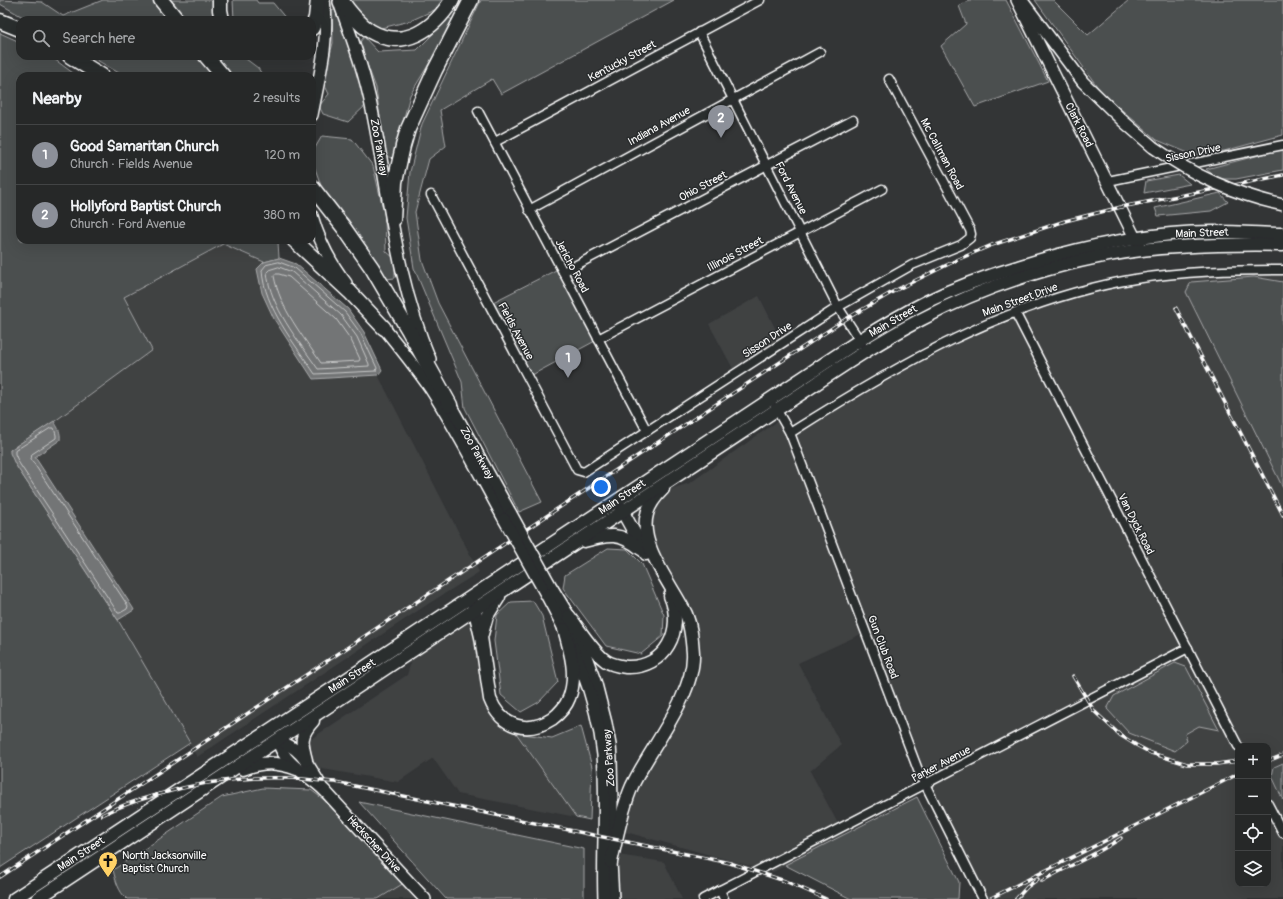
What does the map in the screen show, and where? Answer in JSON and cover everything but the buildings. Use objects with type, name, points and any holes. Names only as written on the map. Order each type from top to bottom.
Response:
[{"type":"highway","points":[[161,0],[175,16]]},
{"type":"highway","points":[[220,0],[221,16]]},
{"type":"highway","points":[[316,18],[318,0]]},
{"type":"highway","points":[[339,0],[363,26],[381,36],[392,38],[412,37],[428,28],[441,16],[452,0]]},
{"type":"highway","points":[[393,220],[395,182],[408,129],[435,70],[471,0]]},
{"type":"highway","points":[[0,21],[16,27]]},
{"type":"highway","points":[[76,60],[96,72]]},
{"type":"highway","points":[[209,60],[220,72]]},
{"type":"highway","points":[[316,192],[372,268],[450,405]]},
{"type":"highway","points":[[298,244],[350,292],[384,328]]},
{"type":"main road","points":[[316,93],[325,42],[326,25],[324,0]]},
{"type":"main road","name":"Zoo Parkway","points":[[339,0],[357,50],[368,91],[393,220],[397,249],[411,305],[428,354],[450,405],[546,585],[587,683],[600,735],[603,756],[604,899]]},
{"type":"main road","name":"Clark Road","points":[[1017,0],[1108,181],[1141,251]]},
{"type":"main road","points":[[1022,0],[1083,82],[1123,121],[1153,147],[1207,180],[1241,194],[1283,205]]},
{"type":"main road","name":"Zoo Parkway","points":[[316,227],[321,240],[344,281],[401,348],[433,394],[508,516]]},
{"type":"main road","name":"Main Street","points":[[14,899],[860,340],[928,301],[977,280],[1055,255],[1136,238],[1172,234],[1229,231],[1283,234]]},
{"type":"main road","name":"Main Street","points":[[37,899],[866,351],[922,319],[985,290],[1049,270],[1109,256],[1176,247],[1238,244],[1283,245]]},
{"type":"main road","points":[[569,616],[596,652],[606,661],[619,666],[632,667],[645,664],[656,658],[665,650],[671,640],[675,627],[676,620],[674,606],[649,552],[646,534],[646,517],[651,504],[672,479]]},
{"type":"main road","points":[[611,862],[623,810],[632,786],[683,698],[692,666],[693,654],[692,634],[687,619],[619,499]]},
{"type":"main road","points":[[575,543],[595,538],[616,536],[631,541],[649,552]]},
{"type":"main road","name":"Zoo Parkway","points":[[546,585],[569,616],[596,684],[603,710],[610,745],[612,803],[611,862],[613,899]]},
{"type":"main road","points":[[481,637],[487,616],[504,591]]},
{"type":"main road","points":[[472,597],[481,637],[492,705],[500,716],[512,724],[527,728],[549,721],[561,712],[570,697],[573,672],[564,629]]},
{"type":"main road","points":[[306,760],[302,742],[306,728],[325,709]]},
{"type":"main road","points":[[253,741],[264,739],[278,741],[279,733],[284,720]]},
{"type":"main road","name":"Heckscher Drive","points":[[323,789],[306,760],[286,743],[278,741],[283,753],[297,769],[323,789],[425,899]]},
{"type":"main road","points":[[223,776],[258,764],[283,764],[297,769]]},
{"type":"main road","points":[[86,851],[93,862]]},
{"type":"street","name":"Kentucky Street","points":[[495,142],[760,0]]},
{"type":"street","name":"Ford Avenue","points":[[699,32],[838,307],[866,351]]},
{"type":"street","name":"Indiana Avenue","points":[[530,210],[733,98],[820,52]]},
{"type":"street","name":"Mc Callman Road","points":[[889,79],[970,230],[971,234],[969,240]]},
{"type":"street","name":"Jericho Road","points":[[478,111],[647,431]]},
{"type":"street","name":"Ohio Street","points":[[563,272],[853,120]]},
{"type":"street","name":"Sisson Drive","points":[[1108,181],[1283,145]]},
{"type":"street","name":"Illinois Street","points":[[598,339],[882,189]]},
{"type":"street","name":"Fields Avenue","points":[[431,195],[577,470],[584,472]]},
{"type":"street","name":"Sisson Drive","points":[[584,472],[838,307],[912,265],[961,246],[969,240]]},
{"type":"street","name":"Main Street Drive","points":[[790,433],[851,394],[893,371],[980,326],[1032,305],[1079,291],[1134,279],[1167,274],[1283,270]]},
{"type":"street","name":"Van Dyck Road","points":[[1015,312],[1236,743]]},
{"type":"street","name":"Gun Club Road","points":[[770,399],[790,433],[915,763],[983,899]]},
{"type":"street","name":"Parker Avenue","points":[[703,899],[1188,648]]},
{"type":"street","points":[[1271,810],[1283,833]]},
{"type":"street","points":[[720,890],[724,899]]},
{"type":"shaded area","points":[[0,0],[42,2],[63,16],[21,16],[0,4]]},
{"type":"shaded area","points":[[103,0],[152,0],[166,16],[63,16]]},
{"type":"shaded area","points":[[171,0],[211,0],[213,3],[215,16],[184,16]]},
{"type":"shaded area","points":[[233,0],[256,0],[258,3],[273,3],[284,16],[234,16]]},
{"type":"shaded area","points":[[349,0],[443,0],[441,7],[410,21],[377,29]]},
{"type":"shaded area","points":[[481,0],[674,0],[501,94],[492,79],[440,110],[446,146],[429,159],[415,212],[422,260],[438,303],[542,502],[519,512],[465,408],[462,382],[414,268],[406,218],[410,172],[422,124]]},
{"type":"shaded area","points":[[969,0],[1006,0],[1048,81],[975,107],[941,46],[966,24],[959,6]]},
{"type":"shaded area","points":[[1035,0],[1053,0],[1088,35],[1129,0],[1283,0],[1283,135],[1224,151],[1193,155],[1157,140],[1102,93]]},
{"type":"shaded area","points":[[332,10],[335,10],[347,39],[367,104],[348,122],[323,114],[319,106],[329,94],[323,82],[333,43]]},
{"type":"shaded area","points":[[449,18],[455,21],[410,95],[393,159],[385,155],[376,88],[359,43],[364,37],[378,52],[417,50]]},
{"type":"shaded area","points":[[0,33],[16,40],[16,60],[55,60],[72,72],[16,72],[16,244],[223,244],[124,297],[152,350],[55,421],[10,450],[15,464],[118,620],[190,743],[0,868]]},
{"type":"shaded area","points":[[97,60],[200,60],[210,72],[117,72]]},
{"type":"shaded area","points":[[220,60],[247,60],[258,68],[260,72],[230,72]]},
{"type":"shaded area","points":[[322,136],[352,139],[373,166],[385,217],[386,251],[395,259],[395,278],[386,279],[348,219],[324,194],[316,171],[316,146]]},
{"type":"shaded area","points":[[1283,149],[1283,170],[1236,179],[1218,179],[1206,169]]},
{"type":"shaded area","points":[[1179,175],[1190,184],[1144,193],[1146,181]]},
{"type":"shaded area","points":[[1220,193],[1228,202],[1211,211],[1158,216],[1155,208]]},
{"type":"shaded area","points":[[223,244],[264,262],[257,269],[262,293],[274,319],[313,379],[378,375],[479,572],[428,604],[197,757],[118,620],[134,610],[34,457],[60,440],[59,429],[55,421],[152,350],[124,297]]},
{"type":"shaded area","points":[[223,244],[278,244],[279,258],[264,262]]},
{"type":"shaded area","points":[[558,269],[595,341],[532,375],[493,302]]},
{"type":"shaded area","points":[[1169,269],[1283,270],[1283,899],[979,899],[925,793],[917,781],[861,634],[798,663],[841,745],[810,771],[844,835],[773,872],[622,831],[635,788],[675,723],[691,693],[699,667],[697,632],[688,607],[653,544],[650,530],[652,513],[661,497],[668,490],[690,483],[778,421],[782,431],[905,358],[979,322],[1043,296],[1077,286]]},
{"type":"shaded area","points":[[1254,277],[1283,282],[1283,488],[1186,292],[1191,282]]},
{"type":"shaded area","points":[[759,296],[784,346],[737,376],[709,324]]},
{"type":"shaded area","points":[[608,548],[627,549],[642,564],[664,615],[663,636],[641,654],[606,646],[563,588],[565,575]]},
{"type":"shaded area","points":[[533,601],[542,616],[558,682],[539,702],[521,712],[501,695],[494,641],[497,615],[511,602]]},
{"type":"shaded area","points":[[468,620],[473,622],[487,697],[511,726],[576,817],[458,794],[433,758],[398,782],[317,768],[307,751],[305,743],[407,675],[413,656]]},
{"type":"shaded area","points":[[1175,663],[1186,667],[1219,730],[1199,726],[1185,734],[1187,741],[1175,751],[1129,733],[1107,709],[1114,696]]},
{"type":"shaded area","points":[[581,726],[592,767],[590,820],[576,817],[516,733],[552,738]]},
{"type":"shaded area","points":[[1283,763],[1283,800],[1272,776],[1274,767]]},
{"type":"shaded area","points":[[263,788],[311,790],[323,799],[404,883],[378,899],[127,899],[121,893],[113,870],[222,797]]},
{"type":"shaded area","points":[[917,797],[959,882],[958,899],[851,899],[785,865]]},
{"type":"shaded area","points":[[359,802],[584,849],[585,899],[446,899]]},
{"type":"shaded area","points":[[618,855],[664,862],[682,899],[618,899],[616,868]]},
{"type":"shaded area","points":[[404,883],[419,899],[378,899]]},
{"type":"water","points":[[279,258],[296,264],[348,309],[364,332],[382,370],[378,375],[313,379],[274,319],[262,293],[257,269],[264,262]]},
{"type":"water","points":[[54,421],[60,432],[60,440],[35,457],[133,608],[134,610],[118,620],[15,464],[10,453],[10,450]]},
{"type":"railway","points":[[0,877],[846,319],[896,290],[959,259],[992,245],[1065,221],[1121,207],[1283,175]]},
{"type":"railway","points":[[1176,308],[1283,515]]},
{"type":"railway","points":[[1073,676],[1094,711],[1120,735],[1151,753],[1187,764],[1217,764],[1235,761]]},
{"type":"railway","points":[[1271,760],[1283,755]]},
{"type":"railway","points":[[989,899],[1235,776]]},
{"type":"railway","points":[[102,815],[135,801],[173,790],[206,783],[256,778],[290,778],[335,782],[730,863],[785,881],[826,899]]},
{"type":"railway","points":[[1042,881],[1102,850],[1121,838]]},
{"type":"railway","points":[[1016,899],[1027,887],[1038,879]]},
{"type":"place","name":"Hollyford Baptist Church","points":[[721,138]]},
{"type":"place","name":"Good Samaritan Church","points":[[568,378]]},
{"type":"place","name":"North Jacksonville Baptist Church","points":[[108,878]]}]
